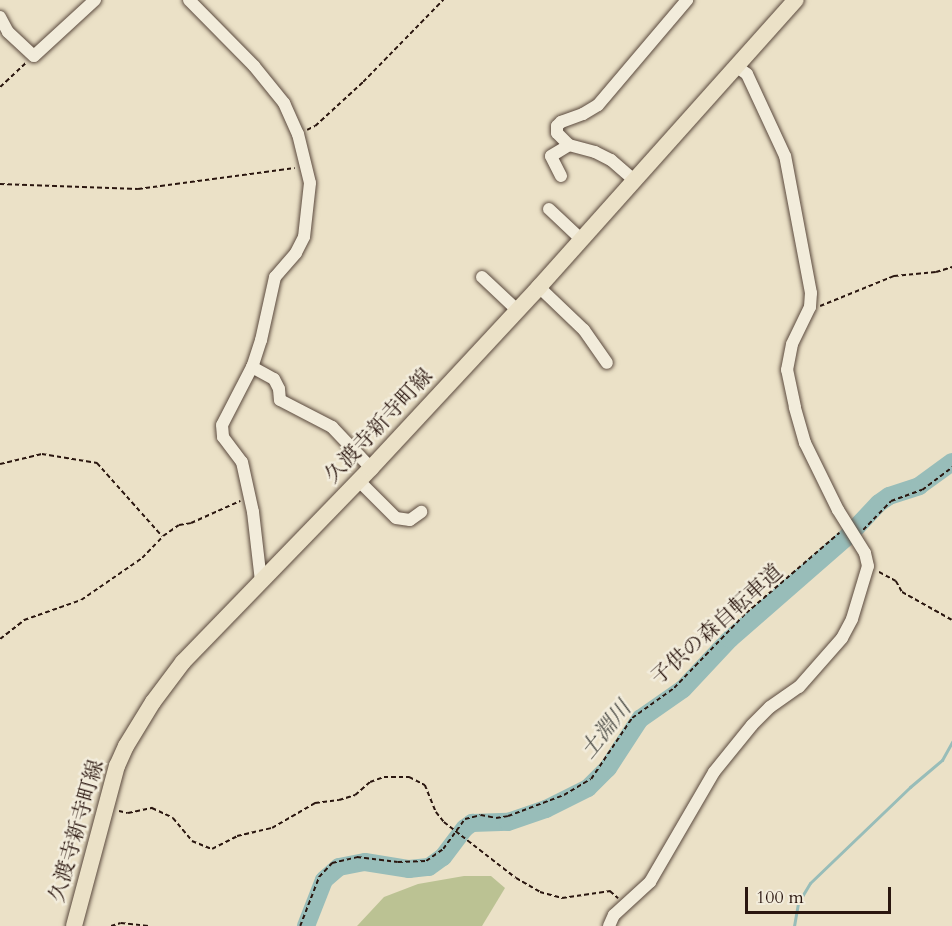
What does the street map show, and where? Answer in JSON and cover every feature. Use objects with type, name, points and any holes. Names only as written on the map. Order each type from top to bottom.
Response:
[{"type":"main road","name":"久渡寺新寺町線","points":[[74,926],[117,766],[126,746],[153,702],[183,662],[372,468],[635,182],[796,0]]},
{"type":"street","points":[[0,17],[8,32],[34,57],[95,0]]},
{"type":"street","points":[[189,0],[254,66],[284,103],[298,134],[310,183],[304,237],[296,253],[275,277],[261,340],[252,367],[222,425],[223,436],[242,462],[253,512],[261,581]]},
{"type":"street","points":[[635,182],[611,160],[595,152],[568,145],[556,133],[557,126],[598,105],[687,0]]},
{"type":"street","points":[[609,926],[614,915],[650,882],[714,772],[752,725],[770,707],[799,687],[842,638],[852,619],[868,566],[805,443],[787,370],[792,345],[810,307],[811,293],[785,156],[747,74],[737,66]]},
{"type":"street","points":[[561,176],[551,156],[568,145]]},
{"type":"street","points":[[549,209],[582,240]]},
{"type":"street","points":[[482,277],[518,310]]},
{"type":"street","points":[[539,287],[584,330],[607,363]]},
{"type":"street","points":[[252,367],[274,379],[279,389],[280,400],[332,427],[372,468]]},
{"type":"street","points":[[359,481],[396,518],[410,520],[421,512]]},
{"type":"path","points":[[298,134],[315,126],[443,0]]},
{"type":"path","points":[[0,87],[34,57]]},
{"type":"path","points":[[0,184],[138,189],[305,166]]},
{"type":"path","points":[[810,307],[825,305],[894,276],[936,272],[952,267]]},
{"type":"path","points":[[0,464],[42,454],[97,463],[162,536]]},
{"type":"path","name":"子供の森自転車道","points":[[300,926],[319,877],[333,863],[357,857],[398,862],[426,861],[443,849],[465,819],[481,815],[496,818],[508,816],[564,795],[591,779],[632,718],[674,688],[726,632],[891,501],[922,490],[952,467]]},
{"type":"path","points":[[0,639],[24,620],[81,600],[142,558],[162,536],[179,525],[201,519],[249,496]]},
{"type":"path","points":[[868,566],[896,581],[902,592],[952,620]]},
{"type":"path","points":[[106,808],[128,813],[152,808],[173,818],[192,840],[212,849],[237,836],[272,828],[315,803],[355,795],[370,782],[384,777],[409,777],[424,785],[436,812],[456,831],[516,878],[540,892],[562,898],[610,891],[626,904]]},
{"type":"path","points":[[111,926],[122,923],[151,926]]},
{"type":"green space","points":[[464,876],[491,876],[505,888],[482,926],[357,926],[384,897],[418,884]]},
{"type":"waterway","name":"土淵川","points":[[306,926],[324,880],[339,867],[365,862],[409,869],[429,867],[443,857],[465,828],[472,823],[508,822],[546,809],[588,788],[608,768],[640,719],[683,689],[730,639],[848,536],[879,503],[889,496],[919,486],[952,462]]},
{"type":"waterway","points":[[794,926],[798,903],[810,883],[910,787],[942,760],[952,742]]}]
